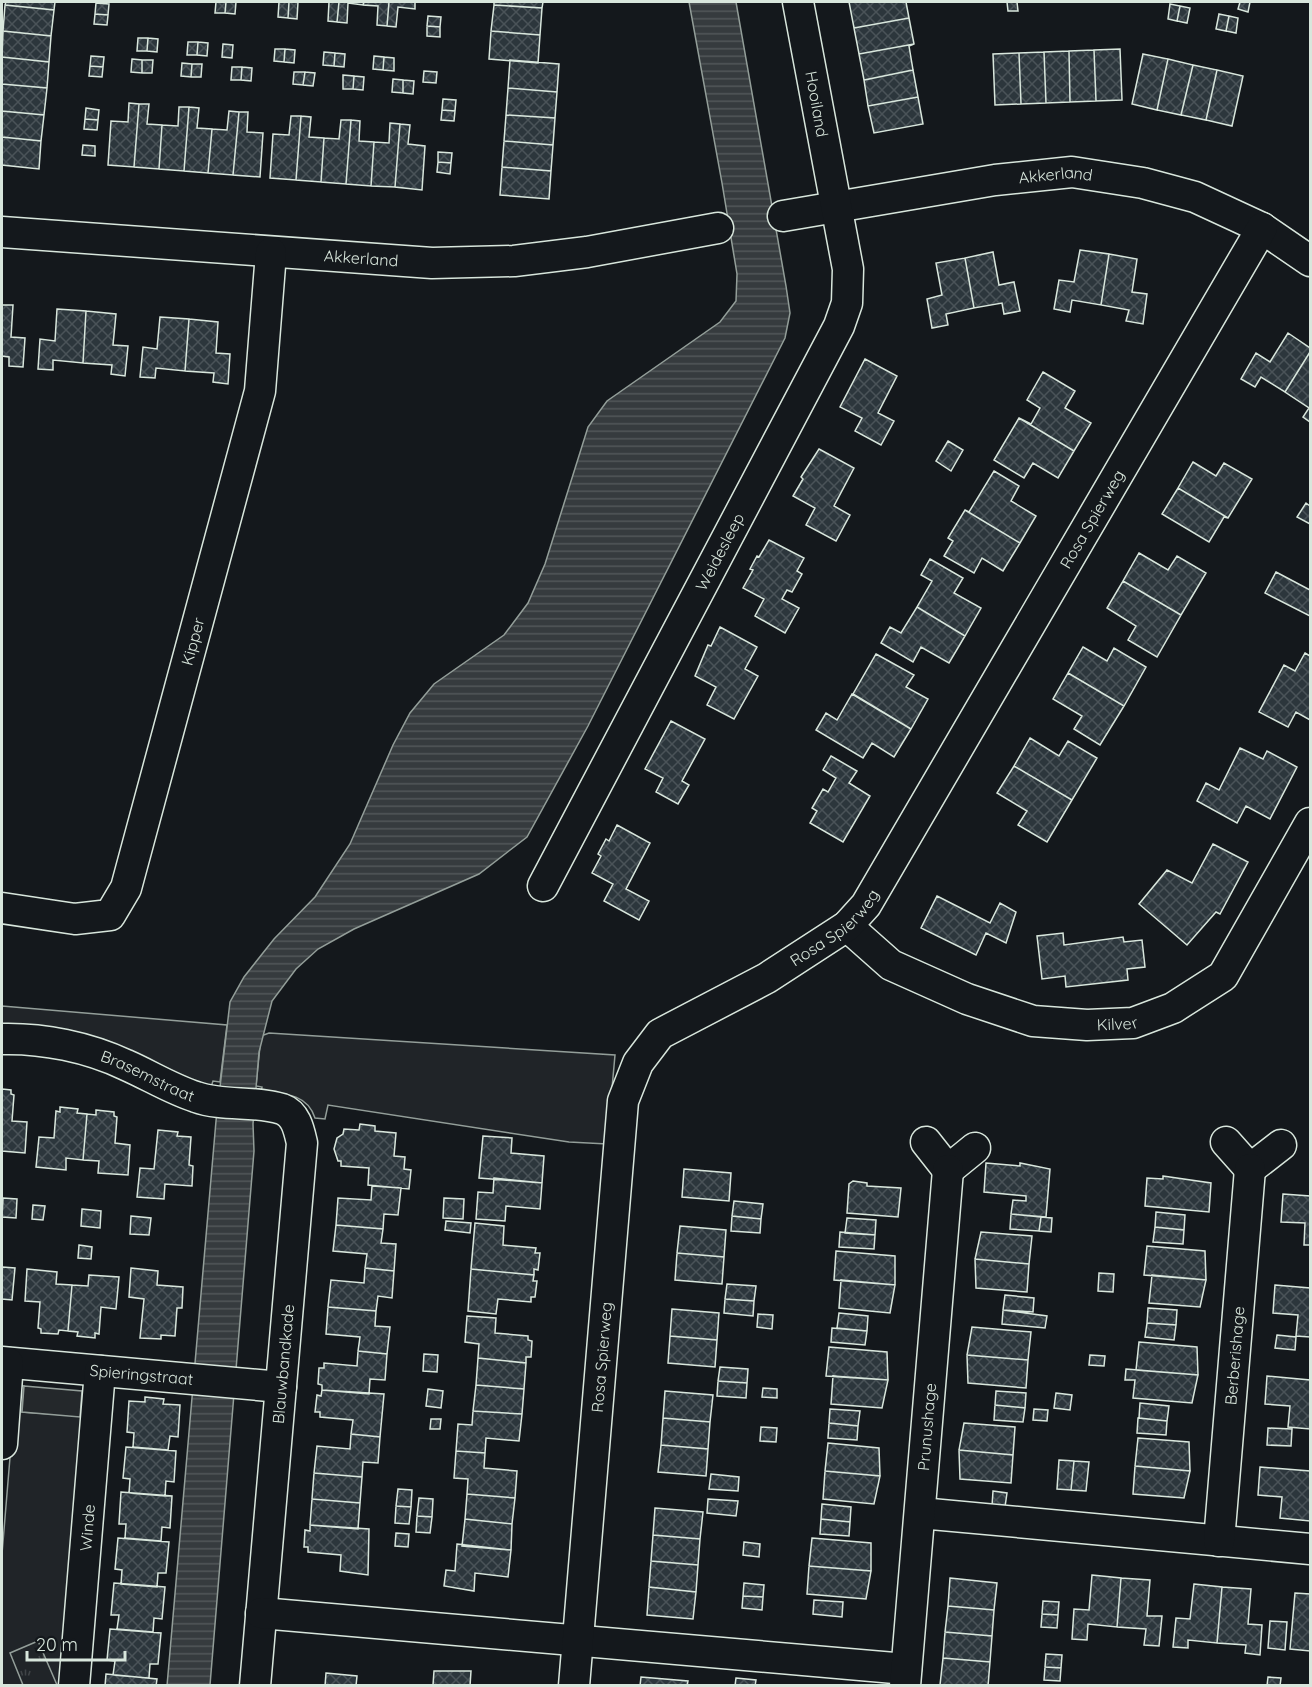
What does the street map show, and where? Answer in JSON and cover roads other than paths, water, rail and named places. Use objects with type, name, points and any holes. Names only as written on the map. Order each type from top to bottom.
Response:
[{"type":"street","name":"Hooiland","points":[[798,2],[835,207]]},
{"type":"street","name":"Akkerland","points":[[783,216],[995,180],[1072,172],[1143,183],[1195,197],[1262,228],[1311,261]]},
{"type":"street","name":"Weidesleep","points":[[543,886],[839,326],[847,303],[848,269],[835,207]]},
{"type":"street","name":"Akkerland","points":[[2,232],[432,263],[514,261],[586,252],[718,228]]},
{"type":"street","name":"Rosa Spierweg","points":[[574,1686],[623,1101],[638,1063],[660,1034],[767,978],[847,926],[866,905],[1262,228]]},
{"type":"street","name":"Kipper","points":[[2,908],[75,919],[110,915],[126,888],[260,391],[271,253]]},
{"type":"street","name":"Kilver","points":[[847,926],[891,965],[978,1002],[1033,1021],[1088,1025],[1133,1023],[1173,1008],[1223,976],[1311,823]]},
{"type":"street","name":"Brasemstraat","points":[[2,1039],[38,1040],[88,1052],[124,1064],[177,1090],[218,1103],[283,1109],[292,1116]]},
{"type":"street","name":"Blauwbandkade","points":[[255,1686],[302,1143],[299,1128],[292,1116]]},
{"type":"street","points":[[926,1142],[948,1170],[975,1148]]},
{"type":"street","points":[[1226,1142],[1250,1168],[1281,1145]]},
{"type":"street","name":"Berberishage","points":[[1219,1541],[1250,1168]]},
{"type":"street","name":"Prunushage","points":[[905,1677],[948,1170]]},
{"type":"street","points":[[2,1444],[5,1363]]},
{"type":"street","name":"Spieringstraat","points":[[5,1363],[280,1387]]},
{"type":"street","name":"Winde","points":[[74,1686],[100,1371]]},
{"type":"street","points":[[920,1514],[1311,1549]]},
{"type":"street","points":[[261,1613],[578,1640],[905,1677]]}]
